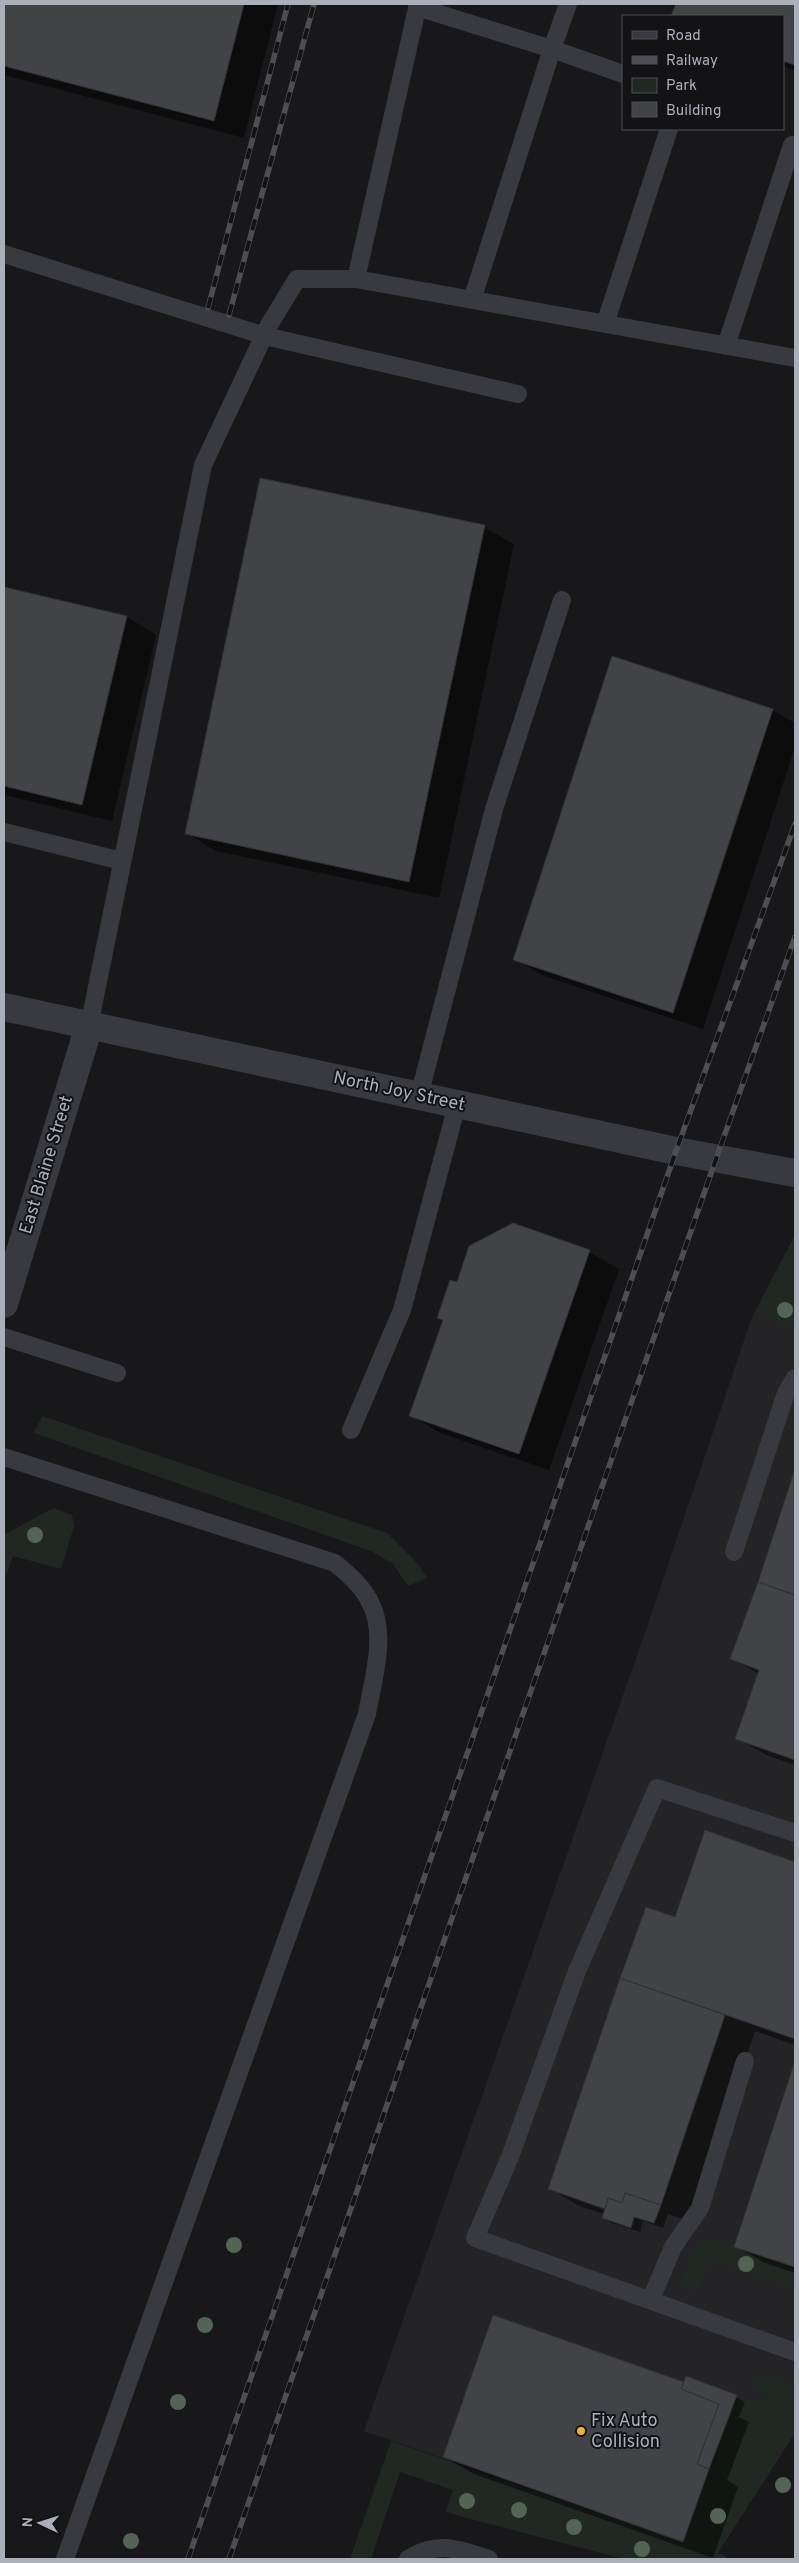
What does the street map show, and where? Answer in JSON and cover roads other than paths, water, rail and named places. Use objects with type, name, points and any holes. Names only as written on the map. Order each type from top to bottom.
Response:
[{"type":"street","name":"North Joy Street","points":[[4,1007],[700,1156],[795,1173]]},
{"type":"street","name":"East Blaine Street","points":[[4,1304],[90,1026]]},
{"type":"lane","points":[[472,300],[568,4]]},
{"type":"lane","points":[[356,279],[417,6],[622,74]]},
{"type":"lane","points":[[605,324],[669,130]]},
{"type":"lane","points":[[726,346],[792,145],[795,146]]},
{"type":"lane","points":[[4,254],[265,336],[518,394]]},
{"type":"lane","points":[[90,1026],[203,465],[269,325],[297,279],[356,279],[795,358]]},
{"type":"lane","points":[[419,1096],[494,809],[562,600]]},
{"type":"lane","points":[[4,832],[122,861]]},
{"type":"lane","points":[[350,1430],[402,1310],[457,1105]]},
{"type":"lane","points":[[4,1337],[117,1373]]},
{"type":"lane","points":[[734,1552],[786,1393],[795,1378]]},
{"type":"lane","points":[[4,1457],[335,1563],[358,1583],[376,1613],[378,1638],[367,1714],[361,1732],[65,2559]]},
{"type":"lane","points":[[795,1833],[657,1788],[577,1971],[510,2157],[476,2238],[795,2352]]},
{"type":"lane","points":[[651,2300],[673,2247],[700,2208],[745,2061]]},
{"type":"lane","points":[[408,2559],[420,2552],[437,2547],[454,2548],[489,2559]]},
{"type":"railway","points":[[208,308],[288,4]]},
{"type":"railway","points":[[229,315],[314,4]]},
{"type":"railway","points":[[188,2559],[676,1151],[795,824]]},
{"type":"railway","points":[[229,2559],[795,937]]},
{"type":"place","name":"Fix Auto Collision","points":[[581,2431]]}]
